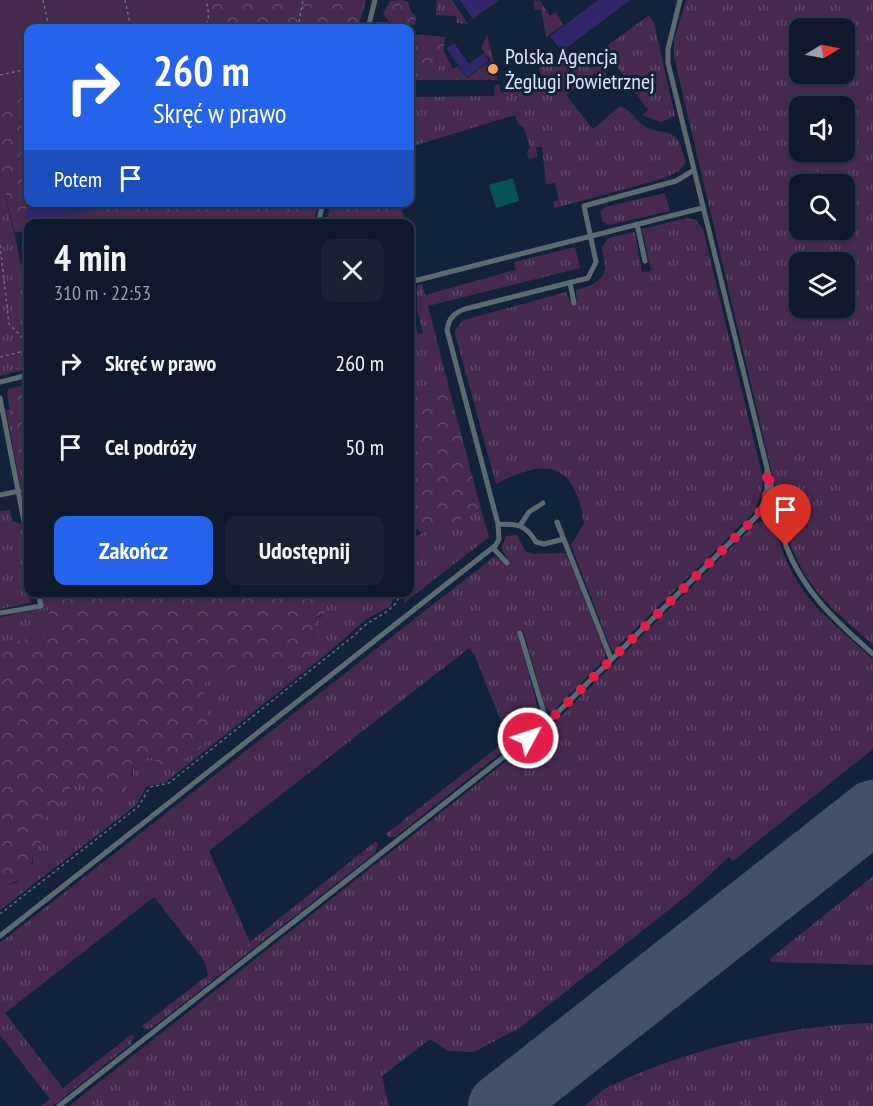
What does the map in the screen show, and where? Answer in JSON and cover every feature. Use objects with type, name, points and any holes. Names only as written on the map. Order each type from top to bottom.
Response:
[{"type":"lane","points":[[369,24],[375,0]]},
{"type":"lane","points":[[680,0],[668,49],[668,63],[786,546],[800,579],[818,603],[873,654]]},
{"type":"lane","points":[[0,936],[493,548],[499,539],[498,524],[447,330],[449,322],[457,312],[465,309],[588,278],[592,275],[596,262],[584,207],[676,181],[694,170]]},
{"type":"lane","points":[[414,281],[702,208]]},
{"type":"lane","points":[[637,225],[645,261]]},
{"type":"lane","points":[[570,284],[574,303]]},
{"type":"lane","points":[[0,382],[24,376]]},
{"type":"lane","points":[[0,398],[24,519]]},
{"type":"lane","points":[[59,1106],[547,723],[758,515],[767,495],[767,470]]},
{"type":"lane","points":[[0,495],[19,491]]},
{"type":"lane","points":[[521,524],[529,512],[543,503]]},
{"type":"lane","points":[[557,522],[611,659]]},
{"type":"lane","points":[[498,524],[521,524],[529,530],[536,542],[544,544],[564,539]]},
{"type":"lane","points":[[493,548],[507,563]]},
{"type":"lane","points":[[0,613],[41,606],[40,597]]},
{"type":"lane","points":[[520,633],[547,723]]},
{"type":"path","points":[[43,0],[48,24]]},
{"type":"path","points":[[124,0],[130,24]]},
{"type":"path","points":[[205,24],[209,18],[206,0]]},
{"type":"path","points":[[299,24],[303,0]]},
{"type":"path","points":[[0,75],[24,70]]},
{"type":"path","points":[[0,245],[9,324],[24,339]]},
{"type":"path","points":[[0,357],[24,351]]},
{"type":"path","points":[[0,914],[138,807],[150,787],[169,783],[356,634],[364,624],[394,607],[400,597]]},
{"type":"green space","points":[[0,0],[209,0],[215,24],[24,24],[24,86],[0,93]]},
{"type":"green space","points":[[209,0],[366,0],[359,24],[215,24]]},
{"type":"green space","points":[[437,0],[452,0],[468,24],[457,23],[456,16],[436,15]]},
{"type":"green space","points":[[539,0],[550,16],[556,12],[563,25],[546,37],[541,10],[535,10],[534,1]]},
{"type":"green space","points":[[686,0],[873,0],[873,645],[821,596],[802,569],[786,533],[674,57],[674,40]]},
{"type":"green space","points":[[390,1],[408,2],[411,12],[416,16],[415,25],[390,23],[383,14]]},
{"type":"green space","points":[[649,15],[654,23],[675,116],[661,122],[642,115],[648,110],[611,58],[605,61],[599,52]]},
{"type":"green space","points":[[414,34],[445,37],[443,60],[436,73],[414,80]]},
{"type":"green space","points":[[487,34],[498,80],[414,80],[443,60],[442,48],[453,69],[458,66],[467,78],[491,61],[481,48]]},
{"type":"green space","points":[[587,55],[590,59],[594,56],[613,84],[607,88],[595,73],[566,95],[593,129],[620,106],[628,110],[646,127],[674,136],[680,144],[686,162],[679,171],[665,178],[555,208],[553,202],[559,200],[555,183],[546,184],[542,147],[536,147],[537,157],[529,159],[527,152],[530,147],[524,128],[518,124],[515,115],[414,146],[414,97],[494,96],[495,86],[499,84],[501,93],[543,83],[539,67]]},
{"type":"green space","points":[[24,86],[24,207],[318,207],[314,219],[24,219],[24,231],[15,233],[0,173],[0,93]]},
{"type":"green space","points":[[0,173],[24,277],[24,370],[0,376]]},
{"type":"green space","points":[[665,193],[670,211],[609,225],[602,221],[601,211],[605,207]]},
{"type":"green space","points":[[330,207],[401,207],[404,219],[327,219]]},
{"type":"green space","points":[[687,218],[696,220],[703,229],[763,479],[762,489],[752,514],[612,652],[571,545],[584,523],[580,503],[573,487],[555,470],[543,468],[514,475],[496,484],[455,334],[457,327],[464,320],[566,292],[572,305],[577,304],[576,290],[595,283],[604,272],[602,248],[608,238],[635,232],[642,272],[651,271],[642,229]]},
{"type":"green space","points":[[575,247],[580,268],[428,306],[449,388],[414,394],[414,320],[418,334],[423,333],[417,309],[417,285],[422,284],[425,295],[515,270],[514,262]]},
{"type":"green space","points":[[24,385],[24,482],[7,393],[9,389]]},
{"type":"green space","points":[[449,388],[481,509],[443,528],[422,533],[417,529],[414,532],[414,394]]},
{"type":"green space","points":[[11,409],[24,481],[24,507],[6,410]]},
{"type":"green space","points":[[481,509],[489,537],[414,595],[414,538],[422,533],[442,528]]},
{"type":"green space","points":[[10,510],[12,521],[22,524],[24,597],[32,597],[29,603],[0,609],[0,511]]},
{"type":"green space","points":[[762,522],[775,528],[791,571],[812,602],[873,659],[873,749],[733,861],[729,857],[690,893],[521,1027],[474,1052],[448,1051],[430,1039],[382,1076],[389,1106],[69,1106],[552,725],[756,523]]},
{"type":"green space","points":[[517,535],[525,551],[534,554],[566,553],[605,652],[605,659],[552,712],[546,709],[523,630],[518,631],[541,721],[395,837],[388,837],[386,834],[508,739],[475,656],[469,648],[209,851],[250,942],[376,841],[378,844],[375,853],[152,1028],[145,1029],[142,1026],[208,975],[205,962],[154,897],[5,1013],[63,1088],[132,1034],[134,1036],[131,1044],[53,1106],[41,1106],[50,1099],[0,1035],[0,943],[495,556],[506,565],[509,562],[501,548],[506,536]]},
{"type":"green space","points":[[42,597],[46,597],[53,634],[0,644],[0,617],[44,608]]},
{"type":"green space","points":[[46,597],[330,597],[325,613],[314,618],[313,651],[291,669],[261,664],[244,665],[209,674],[204,692],[210,732],[201,747],[187,757],[162,765],[152,758],[139,757],[132,763],[131,778],[126,789],[111,800],[103,802],[82,780],[74,782],[63,800],[44,812],[44,837],[33,852],[28,872],[20,880],[0,886],[0,644],[53,634]]},
{"type":"green space","points":[[329,597],[394,597],[390,607],[366,619],[330,651],[166,782],[147,786],[136,805],[0,910],[0,886],[17,883],[33,863],[33,852],[42,842],[45,834],[44,812],[63,800],[74,782],[82,779],[103,802],[133,775],[132,763],[139,757],[152,758],[210,724],[203,692],[209,674],[244,665],[261,664],[291,669],[313,651],[314,618],[321,617]]},
{"type":"green space","points":[[873,876],[873,965],[770,962],[771,958]]},
{"type":"green space","points":[[873,1023],[873,1106],[585,1106],[610,1086],[705,1050],[738,1041],[807,1028]]},
{"type":"shaded area","points":[[513,178],[519,201],[496,208],[489,185]]},
{"type":"building","points":[[460,0],[499,0],[473,19]]},
{"type":"building","points":[[598,0],[630,0],[562,51],[550,36]]},
{"type":"building","points":[[454,43],[469,64],[484,53],[489,61],[467,77],[446,48]]},
{"type":"building","points":[[33,207],[109,207],[52,219],[27,219],[25,209]]},
{"type":"runway","points":[[500,1106],[873,812]]},
{"type":"place","name":"Polska Agencja Żeglugi Powietrznej","points":[[493,69]]},
{"type":"route","points":[[528,738],[547,723],[758,515],[767,495],[767,470],[786,546]]}]
